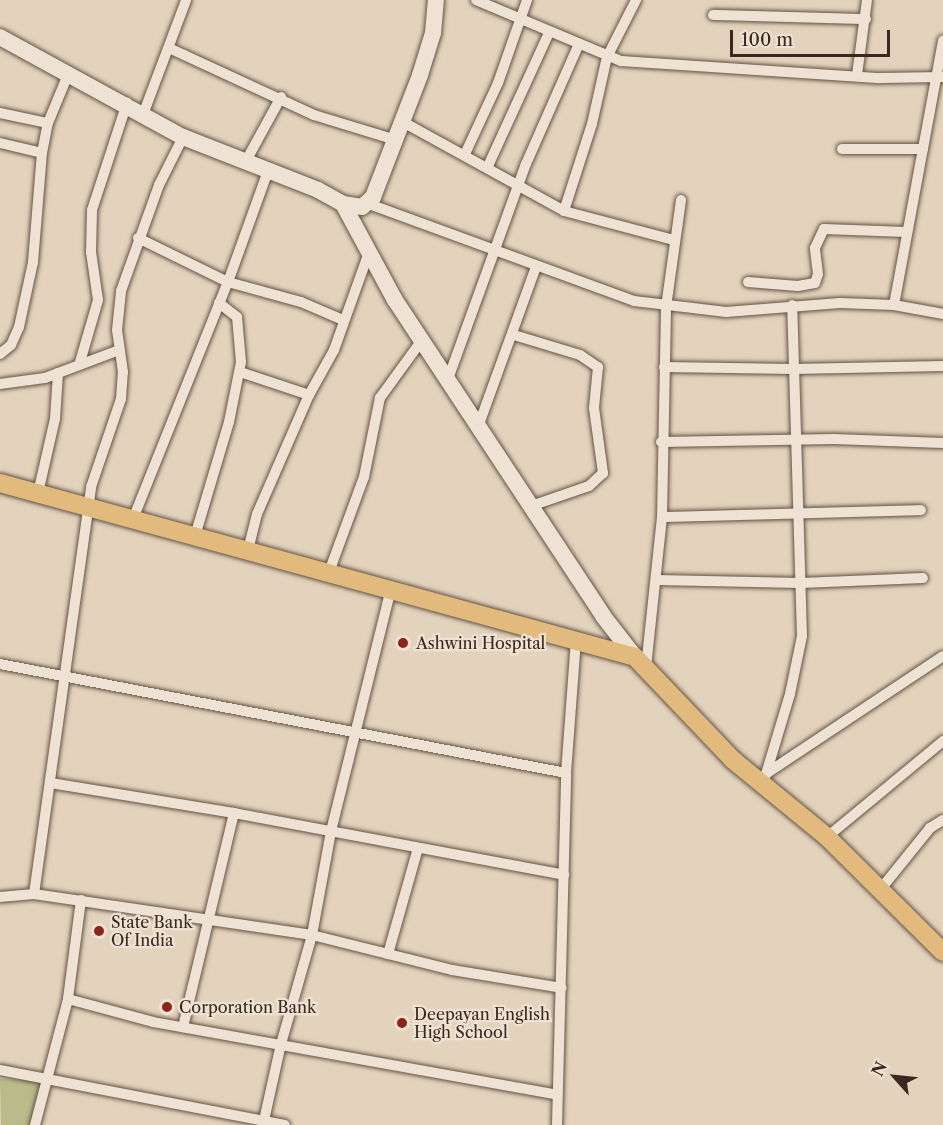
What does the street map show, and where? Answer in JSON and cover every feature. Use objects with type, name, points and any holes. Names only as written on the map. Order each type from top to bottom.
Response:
[{"type":"main road","points":[[0,483],[576,639],[640,662],[733,759],[765,779],[943,952]]},
{"type":"street","points":[[144,112],[186,0]]},
{"type":"street","points":[[369,204],[403,122],[433,33],[436,0]]},
{"type":"street","points":[[476,0],[488,2],[520,21],[607,57],[628,62],[857,75],[940,77]]},
{"type":"street","points":[[465,154],[527,0]]},
{"type":"street","points":[[564,211],[592,124],[607,57],[636,0]]},
{"type":"street","points":[[857,75],[867,0]]},
{"type":"street","points":[[712,15],[866,20]]},
{"type":"street","points":[[488,166],[549,33]]},
{"type":"street","points":[[0,37],[144,112],[183,137],[246,161],[343,204],[362,207],[369,204],[634,301],[666,307],[726,312],[766,311],[792,304],[894,304],[943,314]]},
{"type":"street","points":[[894,304],[906,232],[940,77],[943,39]]},
{"type":"street","points":[[448,379],[519,188],[579,44]]},
{"type":"street","points":[[169,48],[314,115],[396,140]]},
{"type":"street","points":[[0,354],[6,352],[15,337],[24,305],[35,242],[42,153],[48,123],[69,72]]},
{"type":"street","points":[[246,161],[281,98]]},
{"type":"street","points":[[80,362],[98,300],[91,252],[92,210],[127,104]]},
{"type":"street","points":[[0,113],[48,123]]},
{"type":"street","points":[[403,122],[488,166],[519,188],[564,211],[674,240]]},
{"type":"street","points":[[34,894],[88,507],[121,399],[117,311],[138,238],[183,137]]},
{"type":"street","points":[[0,143],[42,153]]},
{"type":"street","points":[[842,149],[923,149]]},
{"type":"street","points":[[133,519],[228,282],[268,171]]},
{"type":"street","points":[[640,662],[657,580],[662,517],[666,307],[681,200]]},
{"type":"street","points":[[343,204],[422,340],[478,427],[603,616],[640,662]]},
{"type":"street","points":[[748,282],[798,286],[815,283],[818,274],[815,249],[824,229],[906,232]]},
{"type":"street","points":[[138,238],[228,282],[301,302],[343,320]]},
{"type":"street","points":[[248,550],[257,514],[309,395],[334,351],[343,320],[369,252]]},
{"type":"street","points":[[478,427],[514,335],[536,267]]},
{"type":"street","points":[[195,536],[230,422],[240,372],[237,318],[219,303]]},
{"type":"street","points":[[765,779],[798,665],[802,636],[798,514],[799,441],[792,304]]},
{"type":"street","points":[[514,335],[580,355],[598,367],[594,408],[603,473],[589,486],[531,506]]},
{"type":"street","points":[[329,572],[364,477],[380,398],[422,340]]},
{"type":"street","points":[[0,384],[58,373],[80,362],[119,350]]},
{"type":"street","points":[[664,367],[794,369],[943,366]]},
{"type":"street","points":[[240,372],[309,395]]},
{"type":"street","points":[[38,494],[55,419],[58,373]]},
{"type":"street","points":[[662,442],[943,443]]},
{"type":"street","points":[[662,517],[921,510]]},
{"type":"street","points":[[657,580],[801,583],[923,578]]},
{"type":"street","points":[[264,1123],[281,1044],[312,935],[331,831],[391,589]]},
{"type":"street","points":[[557,1125],[566,773],[576,639]]},
{"type":"street","points":[[765,779],[943,656]]},
{"type":"street","points":[[0,664],[355,730],[566,773]]},
{"type":"street","points":[[827,837],[943,741]]},
{"type":"street","points":[[51,783],[234,813],[564,875]]},
{"type":"street","points":[[183,1027],[234,813]]},
{"type":"street","points":[[880,890],[930,828],[943,820]]},
{"type":"street","points":[[388,954],[418,848]]},
{"type":"street","points":[[0,897],[34,894],[312,935],[452,970],[562,988]]},
{"type":"street","points":[[35,1125],[68,999],[81,900]]},
{"type":"street","points":[[68,999],[183,1027],[557,1095]]},
{"type":"street","points":[[0,1070],[48,1077],[264,1123],[285,1125]]},
{"type":"shaded area","points":[[0,1079],[42,1081],[30,1125],[1,1125]]},
{"type":"place","name":"Ashwini Hospital","points":[[403,643]]},
{"type":"place","name":"State Bank Of India","points":[[99,931]]},
{"type":"place","name":"Corporation Bank","points":[[167,1007]]},
{"type":"place","name":"Deepayan English High School","points":[[402,1023]]}]
